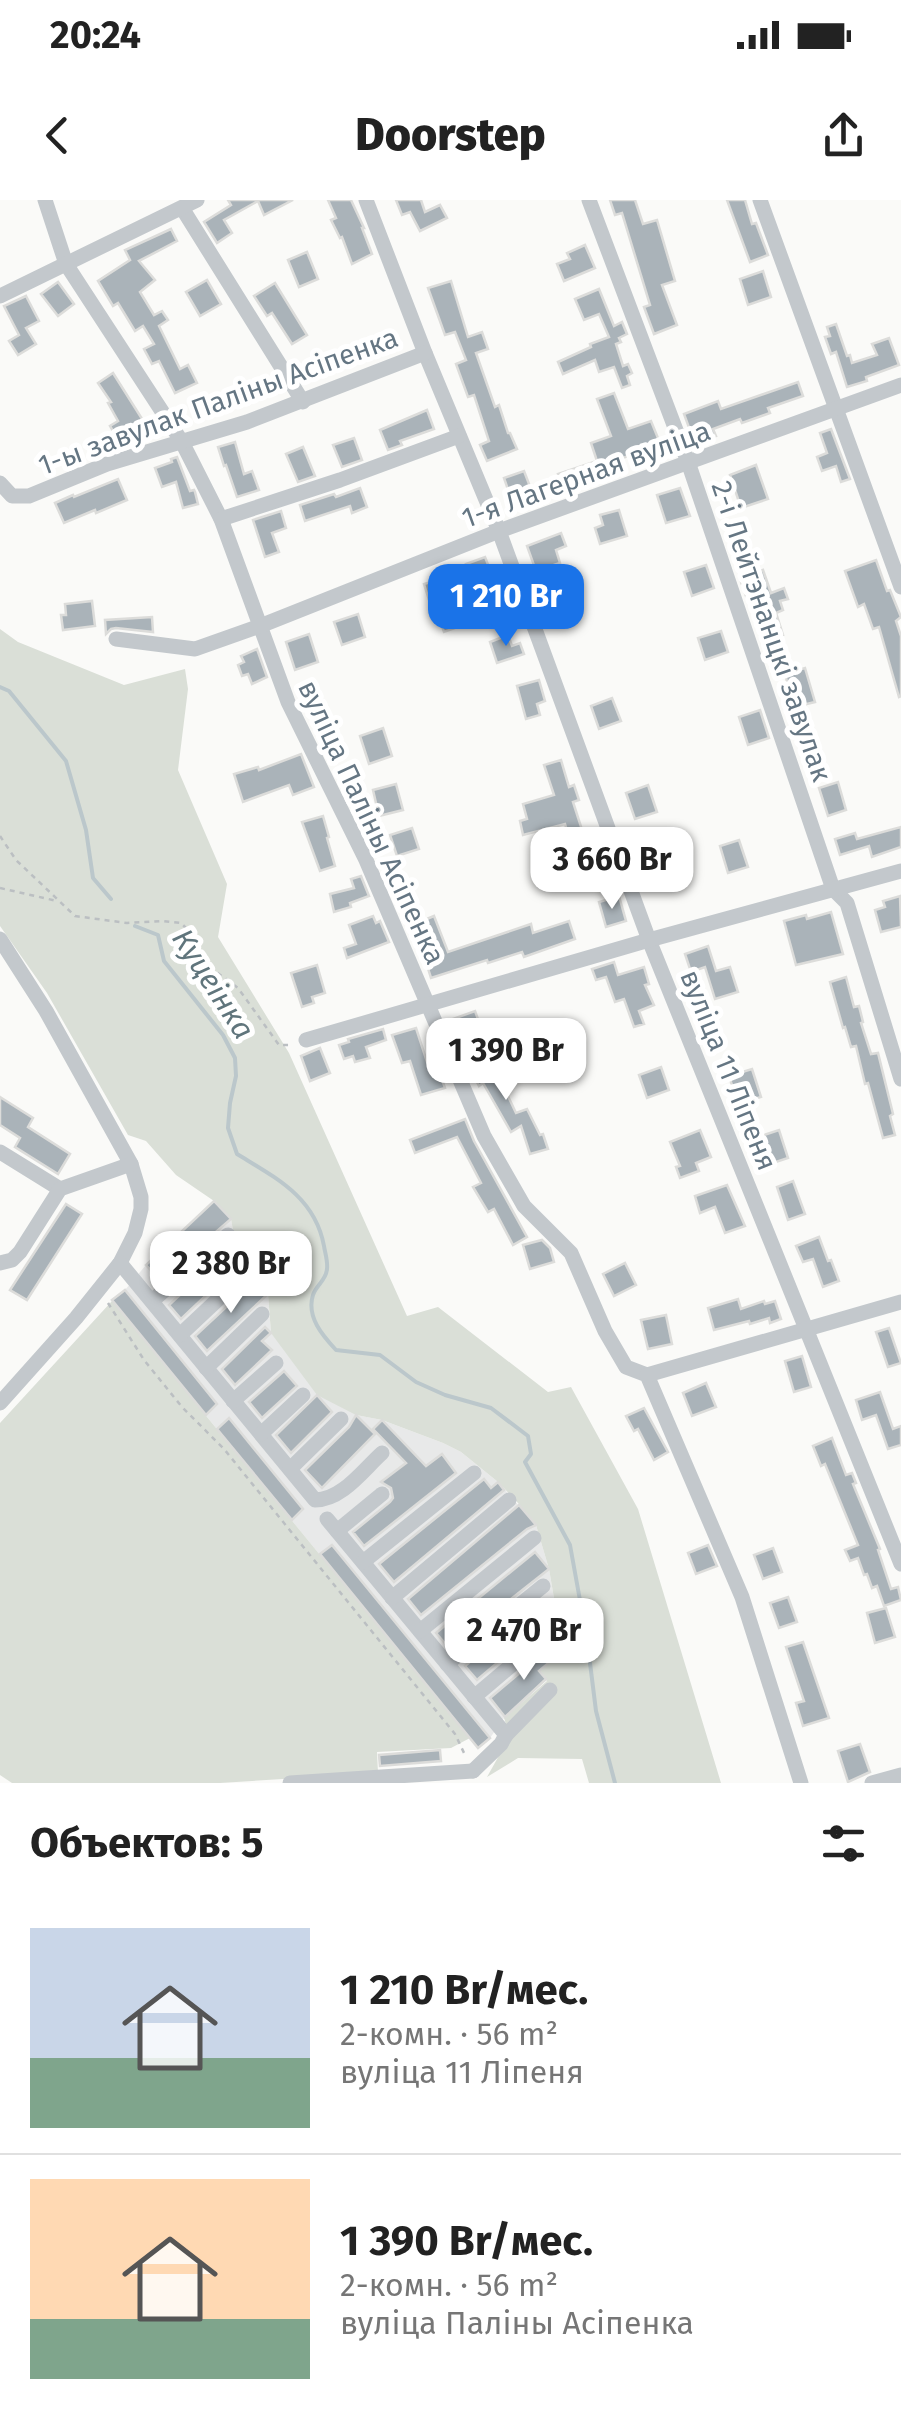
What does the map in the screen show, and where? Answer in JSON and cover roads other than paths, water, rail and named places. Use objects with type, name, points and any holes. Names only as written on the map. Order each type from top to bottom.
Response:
[{"type":"street","name":"вуліца Паліны Асіпенка","points":[[45,200],[66,264],[182,442],[221,519],[288,702],[366,860],[484,1136],[524,1206],[571,1253],[626,1366],[647,1375],[742,1596],[801,1783]]},
{"type":"street","name":"вуліца 11 Ліпеня","points":[[366,200],[498,532],[649,940],[901,1564]]},
{"type":"street","name":"2-і Лейтэнанцкі завулак","points":[[590,200],[688,462],[833,889],[846,904],[901,1079]]},
{"type":"street","points":[[760,200],[901,587]]},
{"type":"street","points":[[0,296],[190,204],[303,402]]},
{"type":"street","name":"1-ы завулак Паліны Асіпенка","points":[[0,483],[12,496],[29,496],[107,464],[303,402],[424,353]]},
{"type":"street","name":"1-я Лагерная вуліца","points":[[116,639],[195,649],[498,532],[901,386]]},
{"type":"street","points":[[221,519],[458,436]]},
{"type":"street","points":[[306,1040],[901,871]]},
{"type":"street","points":[[0,939],[46,1011],[132,1164],[141,1209],[135,1233],[120,1262],[0,1403]]},
{"type":"street","points":[[0,1152],[60,1189]]},
{"type":"street","points":[[0,1263],[12,1260],[20,1252],[60,1189],[132,1164]]},
{"type":"street","points":[[152,1301],[228,1235]]},
{"type":"street","points":[[120,1262],[315,1500],[324,1500],[344,1489],[382,1453]]},
{"type":"street","points":[[180,1336],[246,1273]]},
{"type":"street","points":[[647,1375],[901,1302]]},
{"type":"street","points":[[206,1368],[262,1314]]},
{"type":"street","points":[[234,1401],[276,1364]]},
{"type":"street","points":[[261,1434],[303,1395]]},
{"type":"street","points":[[290,1470],[342,1419]]},
{"type":"street","points":[[363,1562],[474,1473]]},
{"type":"street","points":[[382,1494],[332,1525],[506,1735]]},
{"type":"street","points":[[392,1598],[509,1500]]},
{"type":"street","points":[[420,1631],[534,1538]]},
{"type":"street","points":[[447,1664],[543,1586]]},
{"type":"street","points":[[474,1697],[553,1630]]},
{"type":"street","points":[[290,1783],[476,1777],[506,1735],[550,1690]]},
{"type":"street","points":[[872,1783],[901,1775]]},
{"type":"waterway","name":"Куцеінка","points":[[0,687],[9,691],[66,761],[86,830],[93,878],[111,899]]},
{"type":"waterway","name":"Куцеінка","points":[[135,926],[158,935],[164,961],[223,1035],[235,1058],[228,1128],[237,1154],[292,1191],[319,1229],[327,1269],[311,1303],[317,1326],[326,1339],[336,1350],[380,1355],[416,1382],[491,1408],[528,1436],[531,1454],[525,1462],[570,1545],[596,1711],[615,1783]]}]
